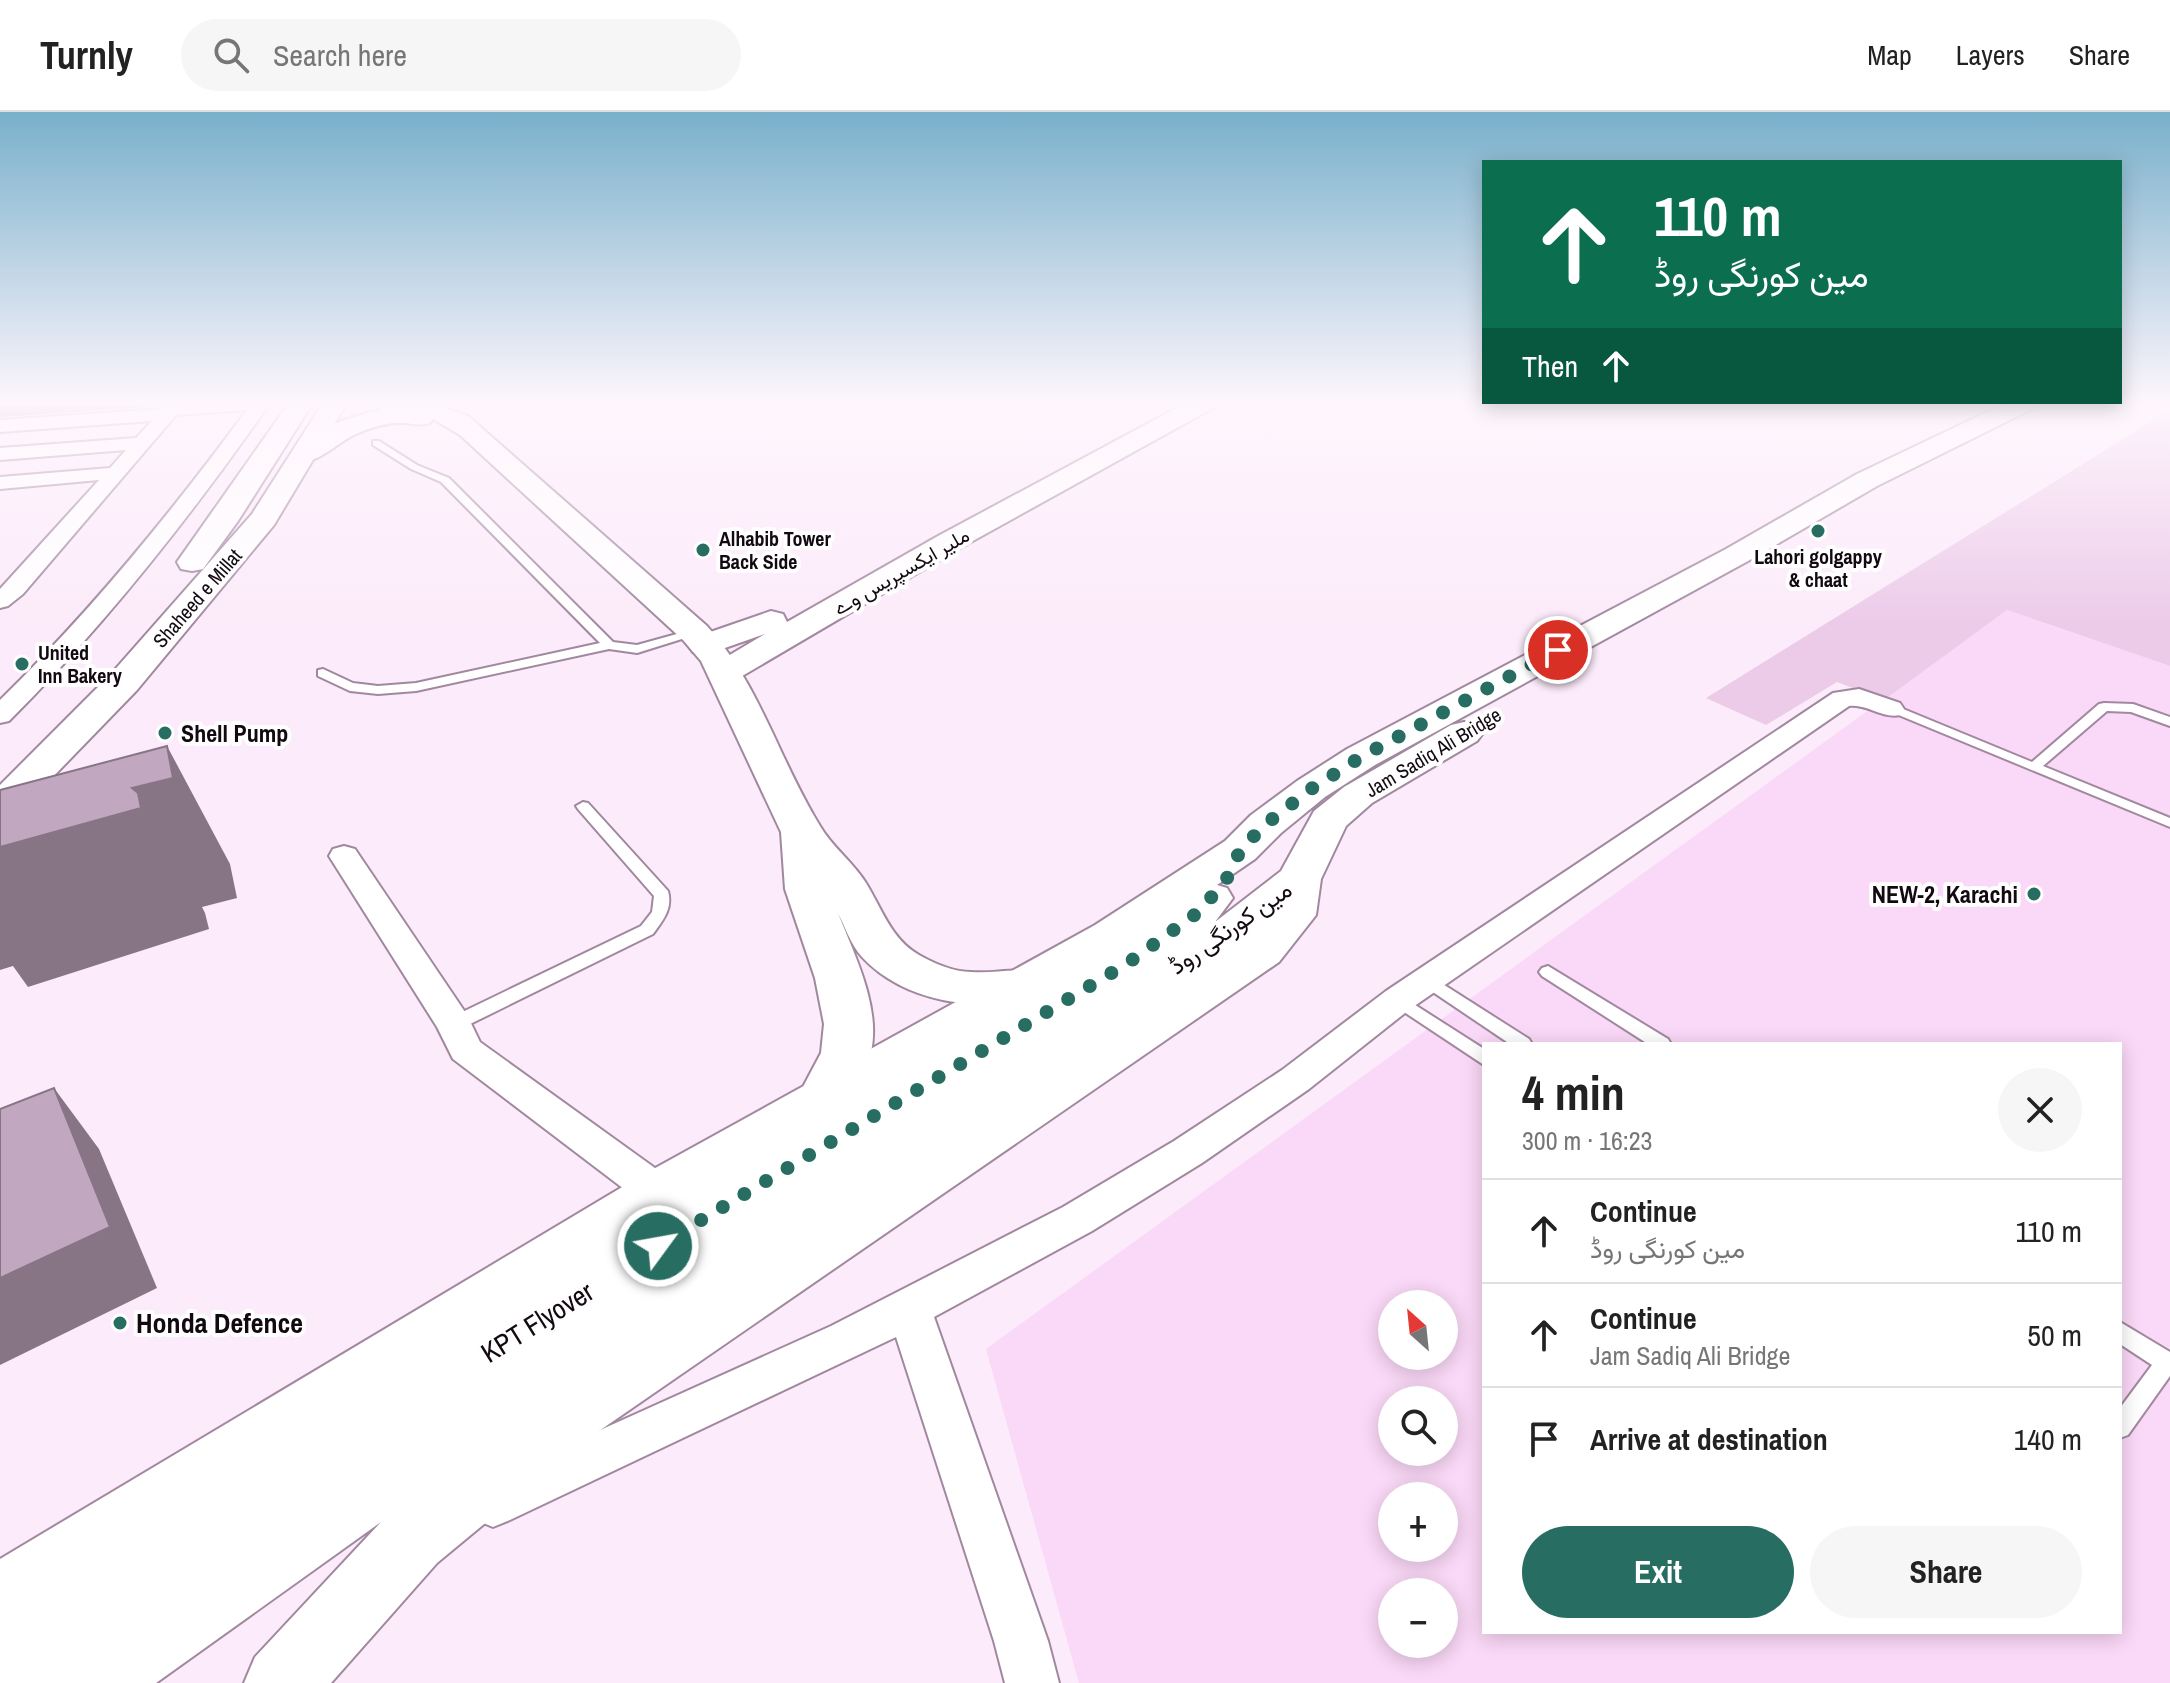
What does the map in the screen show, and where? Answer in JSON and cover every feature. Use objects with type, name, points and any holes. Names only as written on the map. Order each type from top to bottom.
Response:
[{"type":"main road","name":"Shaheed e Millat","points":[[10,800],[86,686],[161,601],[223,521],[253,476]]},
{"type":"main road","points":[[10,800],[158,683],[237,583],[264,519],[291,476]]},
{"type":"main road","points":[[519,476],[708,650],[802,832],[845,884],[877,945],[902,966],[938,982],[970,989],[1020,985]]},
{"type":"main road","name":"ملیر ایکسپریس وے","points":[[708,650],[790,611],[1039,476]]},
{"type":"main road","name":"ملیر ایکسپریس وے","points":[[708,650],[949,542],[1070,476]]},
{"type":"main road","name":"Jam Sadiq Ali Bridge","points":[[1240,850],[1266,824],[1361,757],[1737,555],[1875,476]]},
{"type":"main road","name":"Jam Sadiq Ali Bridge","points":[[1299,879],[1328,820],[1358,795],[1521,699],[1850,514],[1925,476]]},
{"type":"main road","points":[[802,832],[807,889],[839,978],[848,1024],[846,1053],[822,1100]]},
{"type":"main road","points":[[0,1600],[659,1193],[1111,936],[1240,850]]},
{"type":"main road","name":"مین کورنگی روڈ","points":[[1144,969],[1200,911],[1231,873],[1240,850]]},
{"type":"main road","points":[[281,1683],[413,1539],[560,1420],[1263,951],[1294,915],[1299,879]]},
{"type":"main road","name":"مین کورنگی روڈ","points":[[1144,969],[1238,928],[1299,879]]},
{"type":"main road","name":"KPT Flyover","points":[[0,1678],[504,1342],[734,1198],[1144,969]]},
{"type":"main road","name":"KPT Flyover","points":[[91,1683],[235,1586],[519,1384],[1144,969]]},
{"type":"street","points":[[0,483],[78,476]]},
{"type":"street","points":[[0,601],[15,589],[113,476]]},
{"type":"street","points":[[0,715],[36,681],[130,578],[208,476]]},
{"type":"street","points":[[0,680],[36,681]]},
{"type":"street","points":[[413,1539],[700,1410],[909,1308],[1093,1209],[1214,1136],[1349,1041],[1412,990],[1842,699],[1859,697],[1891,709]]},
{"type":"street","points":[[344,856],[454,1024],[466,1050],[659,1193]]},
{"type":"street","points":[[909,1308],[1021,1641],[1032,1683]]},
{"type":"lane","points":[[436,476],[445,480],[609,645]]},
{"type":"lane","points":[[323,673],[350,687],[378,690],[416,687],[609,645],[637,649],[708,650]]},
{"type":"lane","points":[[2034,767],[2104,707],[2133,708],[2170,722]]},
{"type":"lane","points":[[1891,709],[2170,823]]},
{"type":"lane","points":[[454,1024],[647,930],[660,913],[662,895],[583,806]]},
{"type":"lane","points":[[1548,972],[1659,1042]]},
{"type":"lane","points":[[1412,990],[1519,1042]]},
{"type":"lane","points":[[1412,990],[1482,1056]]},
{"type":"lane","points":[[2122,1333],[2167,1362],[2122,1424]]},
{"type":"shaded area","points":[[2063,476],[2170,476],[2170,666],[2007,610],[1884,700],[1837,682],[1766,725],[1706,698]]},
{"type":"shaded area","points":[[2007,610],[2170,666],[2170,1683],[1079,1683],[986,1349]]},
{"type":"building","points":[[167,746],[173,778],[132,788],[138,793],[141,808],[0,847],[0,790]]},
{"type":"building","points":[[54,1088],[110,1227],[0,1278],[0,1109]]},
{"type":"place","name":"Lahori golgappy & chaat","points":[[1818,531]]},
{"type":"place","name":"Alhabib Tower Back Side","points":[[703,550]]},
{"type":"place","name":"United Inn Bakery","points":[[22,664]]},
{"type":"place","name":"Shell Pump","points":[[165,733]]},
{"type":"place","name":"NEW-2, Karachi","points":[[2034,894]]},
{"type":"place","name":"Honda Defence","points":[[120,1323]]},
{"type":"route","points":[[658,1246],[1128,963],[1200,911],[1231,873],[1240,850],[1266,824],[1311,789],[1361,757],[1558,650]]}]
